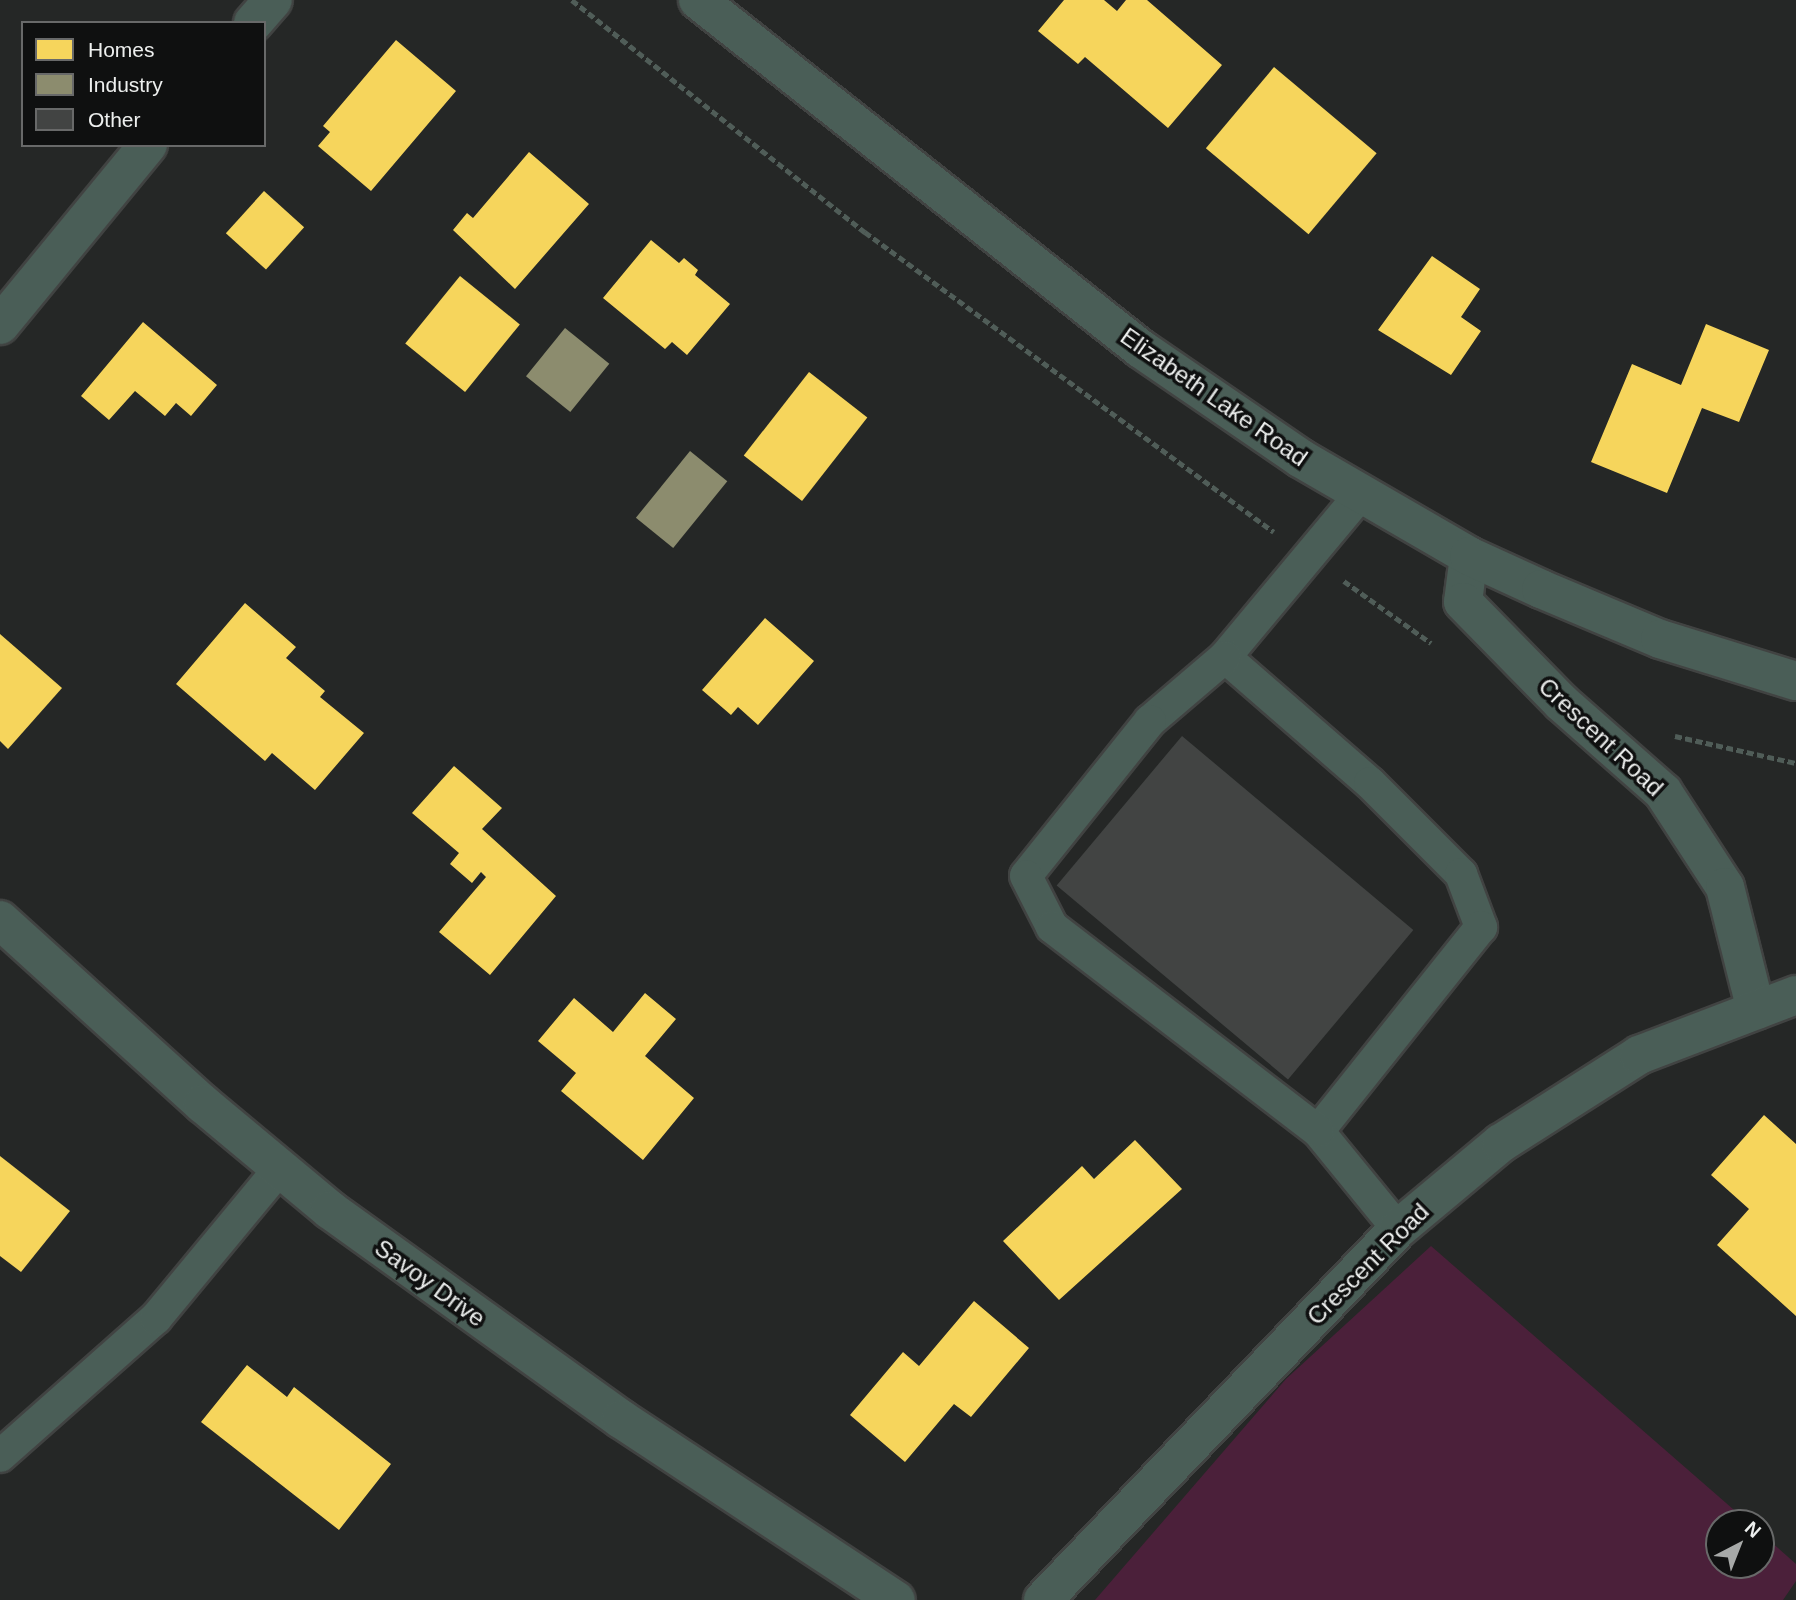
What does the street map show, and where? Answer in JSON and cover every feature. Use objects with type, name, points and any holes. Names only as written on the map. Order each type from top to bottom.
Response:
[{"type":"street","points":[[255,21],[273,0]]},
{"type":"street","name":"Elizabeth Lake Road","points":[[698,0],[1141,349],[1360,495],[1469,556],[1660,639],[1796,681]]},
{"type":"street","points":[[0,325],[146,147]]},
{"type":"street","name":"Crescent Road","points":[[1469,556],[1463,602],[1562,703],[1663,792],[1725,887],[1756,1010]]},
{"type":"street","name":"Savoy Drive","points":[[0,920],[280,1168],[454,1302],[621,1419],[896,1600]]},
{"type":"street","name":"Crescent Road","points":[[1043,1600],[1398,1229],[1501,1143],[1639,1055],[1796,995]]},
{"type":"lane","points":[[1360,495],[1225,657],[1150,721],[1026,876],[1052,927],[1318,1131],[1398,1229]]},
{"type":"lane","points":[[1225,657],[1370,783],[1461,874],[1481,928],[1318,1131]]},
{"type":"lane","points":[[0,1456],[156,1318],[280,1168]]},
{"type":"path","points":[[572,0],[865,232],[1441,650]]},
{"type":"path","points":[[1664,734],[1796,763]]},
{"type":"shaded area","points":[[1431,1246],[1733,1509],[1705,1509],[1705,1579],[1775,1579],[1775,1545],[1796,1564],[1796,1581],[1783,1600],[1095,1600],[1286,1379]]},
{"type":"building: Homes","points":[[1064,0],[1104,0],[1117,11],[1126,0],[1147,0],[1222,65],[1168,128],[1085,57],[1078,64],[1038,31]]},
{"type":"building: Homes","points":[[396,40],[456,91],[371,191],[318,146],[330,132],[323,126]]},
{"type":"building: Homes","points":[[1274,67],[1377,153],[1309,234],[1206,148]]},
{"type":"building: Homes","points":[[529,152],[589,204],[515,289],[453,230],[467,213],[473,218]]},
{"type":"building: Homes","points":[[264,191],[304,227],[266,269],[226,233]]},
{"type":"building: Homes","points":[[651,240],[679,263],[684,258],[698,270],[695,275],[730,304],[687,355],[672,342],[665,349],[603,298]]},
{"type":"building: Homes","points":[[1432,256],[1480,289],[1461,317],[1481,331],[1451,375],[1378,330]]},
{"type":"building: Homes","points":[[460,276],[520,324],[465,392],[405,344]]},
{"type":"building: Homes","points":[[143,322],[217,385],[191,416],[176,403],[165,416],[135,391],[109,420],[81,396]]},
{"type":"building: Homes","points":[[1706,324],[1769,350],[1739,422],[1702,408],[1667,493],[1591,462],[1632,364],[1681,385]]},
{"type":"building: Homes","points":[[809,372],[867,418],[802,501],[744,456]]},
{"type":"building: Homes","points":[[245,603],[296,647],[286,658],[325,691],[320,697],[364,733],[315,790],[272,753],[265,761],[176,684]]},
{"type":"building: Homes","points":[[765,618],[814,661],[758,725],[738,707],[731,715],[702,690]]},
{"type":"building: Homes","points":[[0,634],[62,688],[8,749],[0,741]]},
{"type":"building: Homes","points":[[454,766],[502,808],[482,829],[556,896],[490,975],[439,932],[486,877],[481,872],[472,883],[450,864],[459,853],[412,813]]},
{"type":"building: Homes","points":[[645,993],[676,1019],[645,1056],[694,1098],[643,1160],[561,1091],[576,1073],[538,1041],[574,998],[613,1032]]},
{"type":"building: Homes","points":[[1764,1115],[1796,1144],[1796,1316],[1717,1245],[1749,1209],[1711,1175]]},
{"type":"building: Homes","points":[[1135,1140],[1182,1189],[1059,1300],[1003,1241],[1082,1166],[1094,1179]]},
{"type":"building: Homes","points":[[0,1156],[70,1211],[21,1272],[0,1256]]},
{"type":"building: Homes","points":[[974,1301],[1029,1348],[971,1417],[954,1404],[905,1462],[850,1415],[903,1352],[919,1366]]},
{"type":"building: Homes","points":[[247,1365],[287,1397],[294,1387],[391,1464],[339,1530],[201,1422]]},
{"type":"building: Industry","points":[[565,328],[609,364],[570,412],[526,376]]},
{"type":"building: Industry","points":[[690,451],[727,481],[673,548],[636,518]]},
{"type":"building: Other","points":[[1182,736],[1413,930],[1288,1080],[1057,885]]}]
